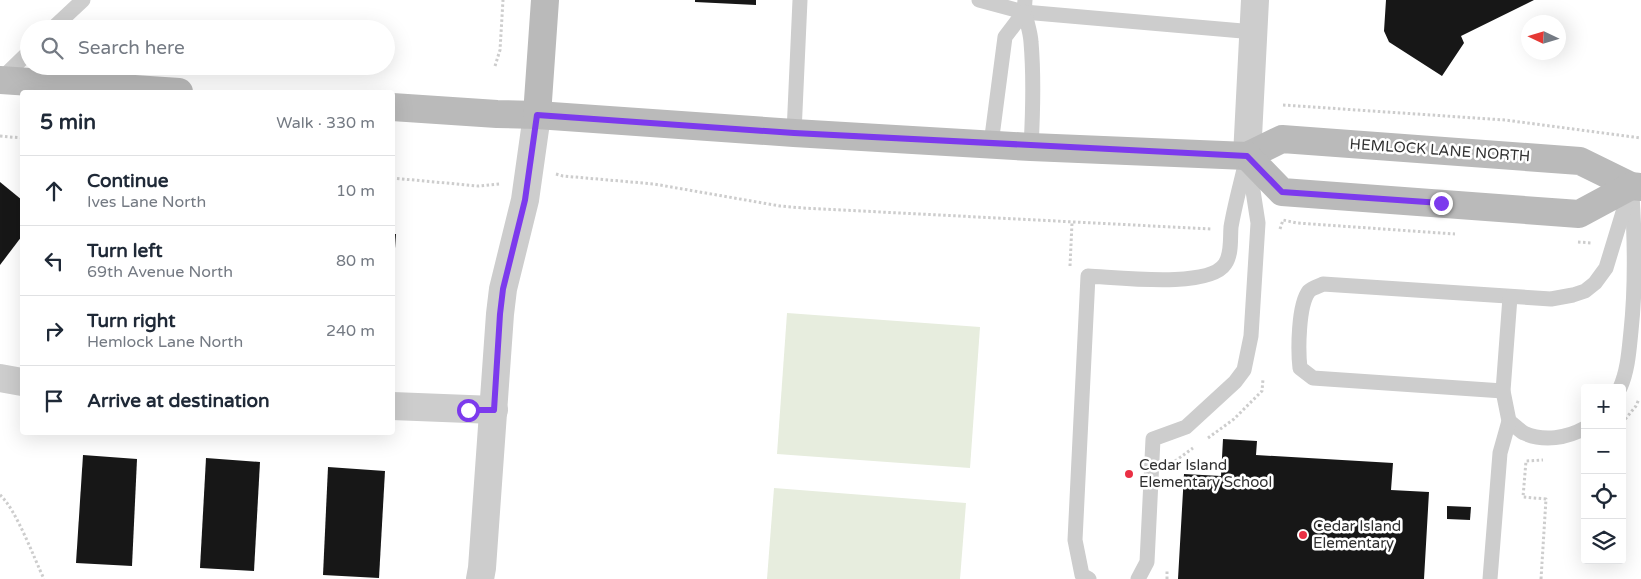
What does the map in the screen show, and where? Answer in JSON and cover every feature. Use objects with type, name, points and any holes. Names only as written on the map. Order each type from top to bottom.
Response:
[{"type":"main road","points":[[537,115],[545,0]]},
{"type":"main road","points":[[0,80],[148,90]]},
{"type":"main road","name":"HEMLOCK LANE NORTH","points":[[395,107],[794,133],[1247,156],[1282,139],[1580,161],[1636,187]]},
{"type":"main road","points":[[1247,156],[1282,192],[1579,214],[1636,187]]},
{"type":"street","points":[[1247,156],[1255,0]]},
{"type":"street","points":[[480,579],[503,289],[525,200],[537,115]]},
{"type":"street","points":[[0,378],[20,382]]},
{"type":"street","points":[[395,406],[494,410]]},
{"type":"lane","points":[[62,20],[83,0]]},
{"type":"lane","points":[[794,133],[800,0]]},
{"type":"lane","points":[[980,0],[1254,32]]},
{"type":"lane","points":[[992,144],[1005,37],[1024,6]]},
{"type":"lane","points":[[1024,6],[1031,39],[1034,93],[1032,146]]},
{"type":"lane","points":[[0,80],[20,61]]},
{"type":"lane","points":[[1089,579],[1082,575],[1075,540],[1088,276],[1184,280],[1211,275],[1225,265],[1229,250],[1231,227],[1247,156]]},
{"type":"lane","points":[[1138,579],[1147,562],[1153,439],[1186,427],[1235,382],[1244,370],[1251,336],[1258,223],[1247,156]]},
{"type":"lane","points":[[1503,391],[1313,378],[1300,368],[1298,353],[1303,305],[1310,290],[1323,284],[1550,299],[1585,291],[1595,283],[1606,268],[1636,187]]},
{"type":"lane","points":[[1622,384],[1628,357],[1636,257],[1636,187]]},
{"type":"lane","points":[[1490,579],[1500,453],[1509,421],[1503,391],[1510,296]]},
{"type":"lane","points":[[1509,421],[1524,432],[1540,438],[1560,438],[1582,429]]},
{"type":"path","points":[[494,66],[500,50],[504,0]]},
{"type":"path","points":[[1283,105],[1504,120],[1641,138]]},
{"type":"path","points":[[0,136],[20,138]]},
{"type":"path","points":[[555,174],[654,184],[780,206],[1215,229]]},
{"type":"path","points":[[395,178],[478,186],[500,184]]},
{"type":"path","points":[[1284,220],[1297,223],[1456,234]]},
{"type":"path","points":[[1575,242],[1595,244]]},
{"type":"path","points":[[1626,418],[1636,406],[1641,394]]},
{"type":"path","points":[[1541,579],[1546,498],[1524,497],[1526,461],[1546,460]]},
{"type":"path","points":[[0,495],[4,498],[17,520],[44,579]]},
{"type":"green space","points":[[787,313],[980,327],[970,468],[777,454]]},
{"type":"green space","points":[[774,488],[966,503],[960,579],[767,579]]},
{"type":"building","points":[[695,0],[756,0],[756,5],[695,2]]},
{"type":"building","points":[[1386,0],[1534,0],[1461,36],[1464,43],[1442,76],[1389,42],[1384,31]]},
{"type":"building","points":[[0,182],[20,198],[20,239],[0,265]]},
{"type":"building","name":"Cedar Island Elementary","points":[[1223,439],[1257,441],[1256,455],[1393,463],[1391,490],[1429,492],[1424,579],[1178,579],[1184,474],[1221,476]]},
{"type":"building","points":[[83,455],[137,459],[132,566],[76,563]]},
{"type":"building","points":[[206,458],[260,462],[254,571],[200,568]]},
{"type":"building","points":[[328,467],[385,471],[379,578],[323,575]]},
{"type":"building","points":[[1447,506],[1471,507],[1470,520],[1447,519]]},
{"type":"place","name":"Cedar Island Elementary School","points":[[1129,474]]},
{"type":"place","name":"Cedar Island Elementary","points":[[1303,535]]},
{"type":"route","points":[[468,410],[494,410],[503,289],[525,200],[537,115],[794,133],[1247,156],[1282,192],[1441,203]]}]
